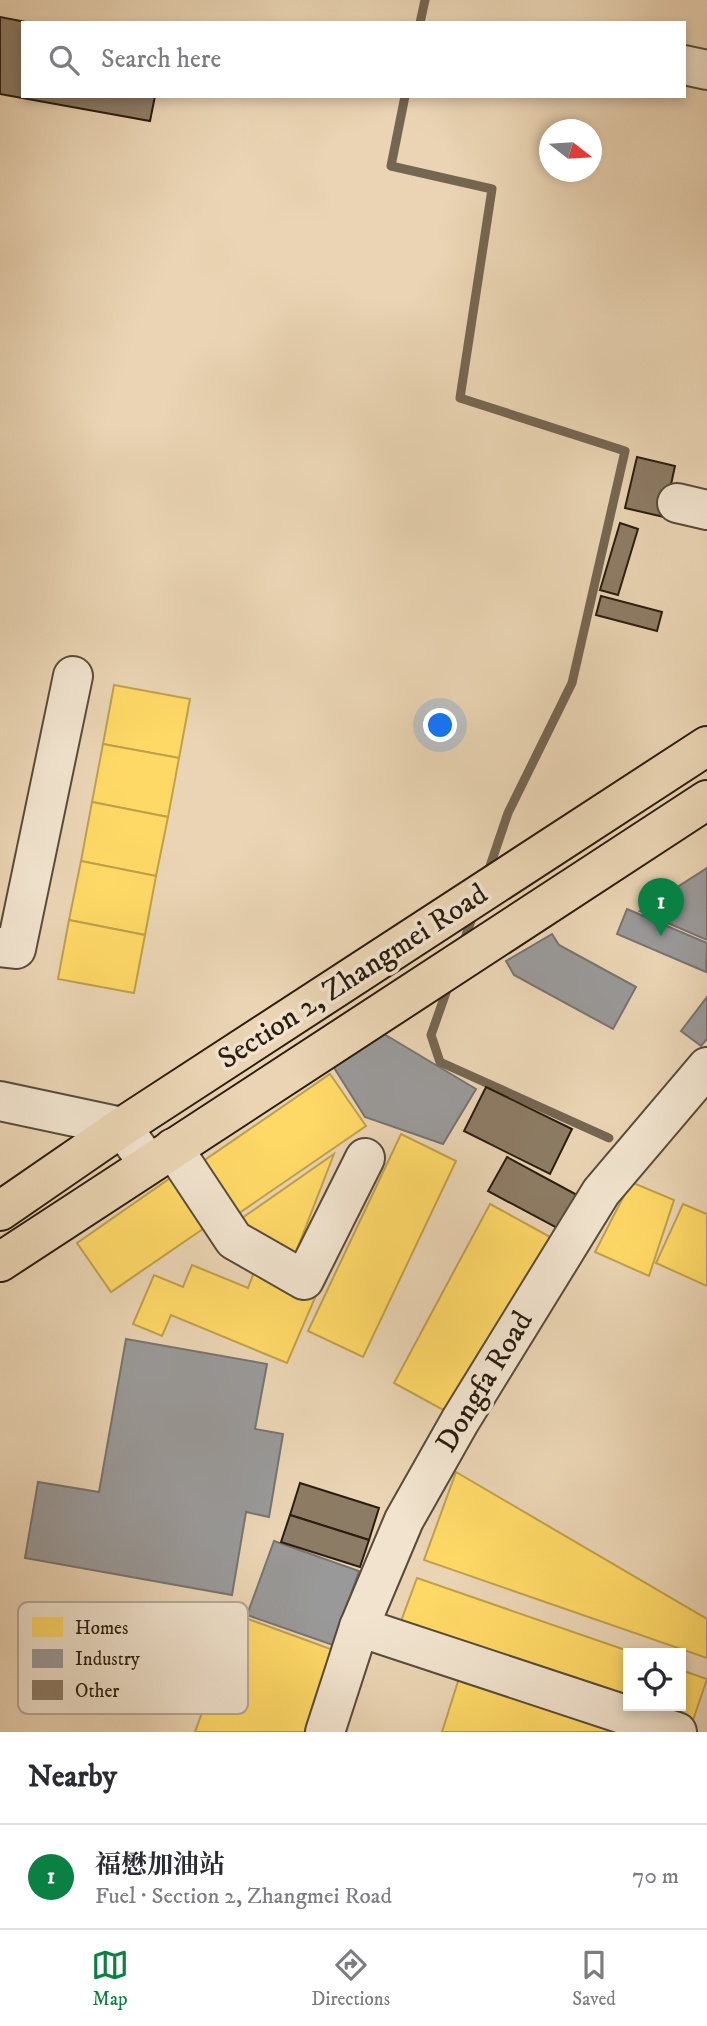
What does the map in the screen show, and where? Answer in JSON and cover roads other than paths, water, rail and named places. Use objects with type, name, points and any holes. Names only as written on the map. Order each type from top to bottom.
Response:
[{"type":"main road","name":"Section 2, Zhangmei Road","points":[[0,1211],[122,1127],[707,746]]},
{"type":"main road","name":"Section 2, Zhangmei Road","points":[[0,1262],[707,800]]},
{"type":"street","points":[[686,65],[707,70]]},
{"type":"street","points":[[0,947],[16,949],[73,676]]},
{"type":"street","name":"Dongfa Road","points":[[325,1732],[359,1627],[404,1520],[576,1230],[626,1160],[707,1068]]},
{"type":"street","points":[[0,1101],[122,1127],[161,1156],[234,1240],[304,1280],[365,1158]]},
{"type":"street","points":[[359,1627],[677,1732]]},
{"type":"waterway","points":[[420,21],[425,0]]},
{"type":"waterway","points":[[405,98],[391,166],[492,189],[460,398],[625,451],[572,683],[508,813],[487,875]]},
{"type":"waterway","points":[[463,944],[473,915]]},
{"type":"waterway","points":[[449,984],[431,1035],[440,1062],[609,1138]]},
{"type":"place","name":"福懋加油站","points":[[661,936]]}]
